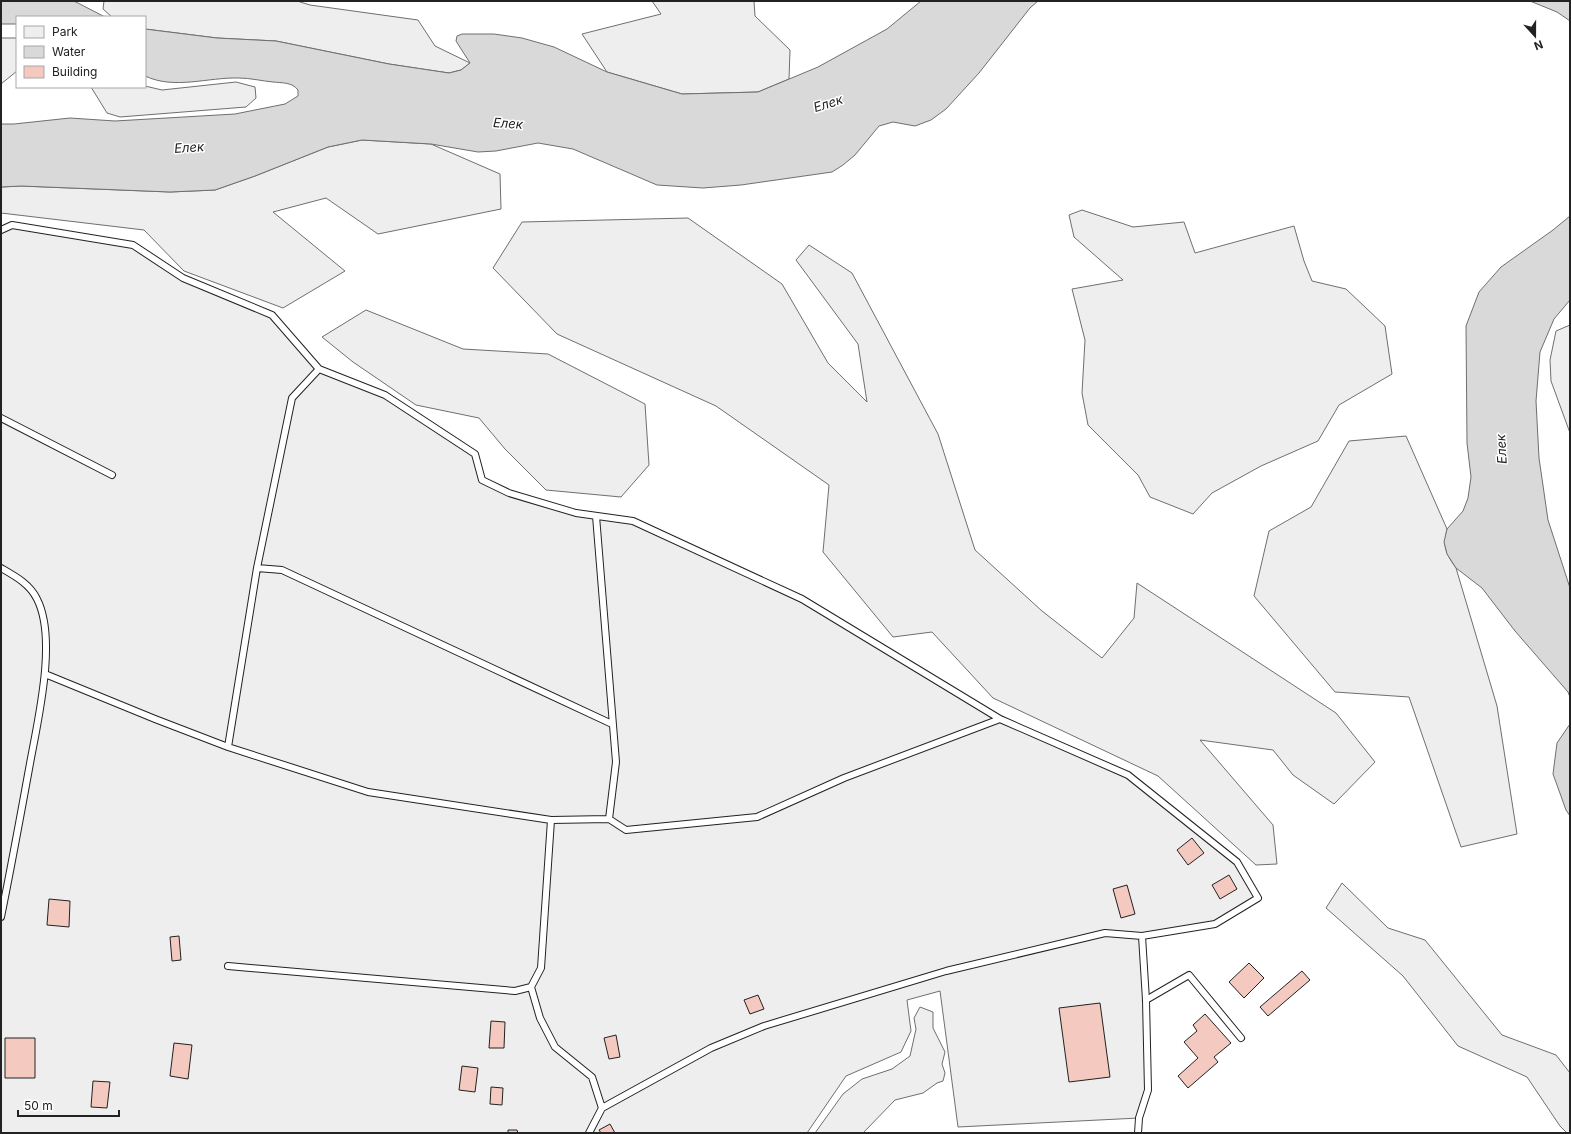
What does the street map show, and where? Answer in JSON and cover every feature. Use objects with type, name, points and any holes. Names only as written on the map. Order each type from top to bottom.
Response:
[{"type":"lane","points":[[1,230],[12,226],[133,246],[184,278],[272,315],[319,369],[385,395],[475,454],[482,480],[509,493],[576,513],[633,521],[802,599],[1000,719],[1128,775],[1237,862],[1258,898],[1215,924],[1142,936],[1105,933],[946,971],[764,1026],[711,1048],[602,1108],[589,1133]]},
{"type":"lane","points":[[228,747],[257,568],[292,398],[319,369]]},
{"type":"lane","points":[[1,418],[112,475]]},
{"type":"lane","points":[[596,516],[616,762],[609,819]]},
{"type":"lane","points":[[1,568],[32,589],[45,622],[45,674],[15,848],[1,918]]},
{"type":"lane","points":[[257,568],[282,570],[612,724]]},
{"type":"lane","points":[[45,674],[228,747],[368,792],[551,820],[609,819],[626,830],[757,817],[844,778],[1000,719]]},
{"type":"lane","points":[[551,820],[541,968],[531,987],[540,1018],[555,1048],[592,1077],[602,1108]]},
{"type":"lane","points":[[1138,1133],[1139,1118],[1148,1090],[1146,1000],[1142,936]]},
{"type":"lane","points":[[228,966],[516,991],[531,987]]},
{"type":"lane","points":[[1146,1000],[1189,975],[1241,1038]]},
{"type":"green space","points":[[104,1],[297,1],[310,5],[418,20],[435,46],[470,63],[461,70],[449,73],[389,64],[276,41],[217,38],[146,29],[146,16],[111,16],[103,9]]},
{"type":"green space","points":[[652,1],[754,1],[755,16],[790,50],[789,79],[758,92],[682,94],[607,72],[582,34],[661,14]]},
{"type":"green space","points":[[1,38],[16,38],[16,72],[1,84]]},
{"type":"green space","points":[[236,82],[255,87],[256,98],[246,107],[120,117],[107,113],[92,88],[146,88],[146,86],[162,90]]},
{"type":"green space","points":[[362,140],[431,144],[500,174],[501,209],[378,234],[326,198],[273,212],[345,271],[283,308],[184,271],[144,230],[1,213],[1,187],[21,186],[170,192],[215,190],[328,147]]},
{"type":"green space","points":[[1082,210],[1133,227],[1184,222],[1195,253],[1294,226],[1304,261],[1312,281],[1346,289],[1385,326],[1392,374],[1339,405],[1318,441],[1261,466],[1212,493],[1193,514],[1150,497],[1138,475],[1088,425],[1082,393],[1085,340],[1072,289],[1123,280],[1074,237],[1069,215]]},
{"type":"green space","points":[[688,218],[782,284],[828,363],[867,402],[858,344],[796,260],[809,245],[852,273],[938,434],[975,550],[1042,611],[1102,658],[1134,618],[1137,583],[1336,713],[1375,762],[1334,804],[1293,775],[1273,750],[1200,740],[1273,825],[1277,864],[1256,865],[1158,776],[993,698],[932,632],[893,637],[823,552],[829,485],[716,406],[557,334],[493,268],[522,222]]},
{"type":"green space","points":[[12,225],[133,245],[183,278],[272,315],[319,369],[385,395],[475,454],[482,480],[509,493],[576,513],[633,521],[802,599],[1000,719],[1128,775],[1237,862],[1258,898],[1215,924],[1142,936],[1148,1090],[1139,1118],[958,1127],[940,991],[907,1000],[911,1031],[901,1052],[846,1076],[807,1133],[1,1133],[1,230]]},
{"type":"green space","points":[[366,310],[463,349],[548,354],[645,404],[649,465],[621,497],[546,490],[505,449],[479,418],[416,405],[353,362],[322,337]]},
{"type":"green space","points":[[1570,325],[1570,433],[1551,381],[1550,360],[1556,331]]},
{"type":"green space","points":[[1406,436],[1447,529],[1445,545],[1447,554],[1456,568],[1497,706],[1517,834],[1461,847],[1409,697],[1335,692],[1254,596],[1269,531],[1311,507],[1349,441]]},
{"type":"green space","points":[[1342,883],[1388,928],[1425,940],[1502,1035],[1556,1055],[1570,1073],[1570,1133],[1567,1133],[1560,1126],[1527,1077],[1458,1046],[1403,976],[1326,908]]},
{"type":"green space","points":[[920,1007],[933,1012],[933,1028],[945,1052],[942,1064],[945,1073],[943,1081],[937,1083],[923,1093],[895,1100],[863,1133],[815,1133],[843,1094],[862,1079],[892,1069],[910,1056],[916,1029],[914,1018]]},
{"type":"water","points":[[1,1],[74,1],[103,16],[16,16],[16,24],[1,24]]},
{"type":"water","name":"Елек","points":[[921,1],[1038,1],[1030,8],[979,73],[946,109],[931,120],[915,126],[893,122],[879,126],[855,155],[832,172],[741,185],[703,188],[657,185],[573,149],[538,143],[496,151],[478,152],[431,144],[362,140],[328,147],[215,190],[170,192],[21,186],[1,187],[1,124],[70,118],[115,121],[235,114],[285,104],[298,96],[298,90],[296,87],[290,84],[247,78],[227,78],[180,83],[156,80],[146,76],[146,29],[217,38],[276,41],[389,64],[449,73],[461,70],[470,63],[456,41],[457,36],[462,34],[494,34],[522,38],[554,47],[607,72],[682,94],[758,92],[818,67],[887,29]]},
{"type":"water","points":[[1530,1],[1570,1],[1570,21],[1557,12]]},
{"type":"water","name":"Елек","points":[[1570,216],[1570,300],[1554,319],[1540,352],[1536,401],[1539,458],[1548,520],[1570,588],[1570,697],[1568,692],[1515,631],[1482,588],[1456,568],[1447,554],[1444,542],[1447,529],[1463,511],[1468,498],[1471,477],[1467,443],[1466,326],[1479,292],[1501,267]]},
{"type":"water","points":[[1570,724],[1570,816],[1566,810],[1553,774],[1557,743]]},
{"type":"building","points":[[1192,838],[1204,853],[1188,865],[1177,850]]},
{"type":"building","points":[[1229,875],[1237,889],[1220,899],[1212,885]]},
{"type":"building","points":[[1127,885],[1135,914],[1121,918],[1113,889]]},
{"type":"building","points":[[49,899],[70,901],[69,927],[47,925]]},
{"type":"building","points":[[179,936],[181,960],[172,961],[170,937]]},
{"type":"building","points":[[1249,963],[1264,978],[1244,998],[1229,982]]},
{"type":"building","points":[[1302,971],[1310,980],[1268,1016],[1260,1007]]},
{"type":"building","points":[[758,995],[764,1009],[750,1014],[744,1000]]},
{"type":"building","points":[[1100,1003],[1110,1077],[1069,1082],[1059,1008]]},
{"type":"building","points":[[1205,1014],[1231,1043],[1214,1057],[1218,1062],[1188,1088],[1178,1076],[1198,1058],[1184,1042],[1197,1031],[1193,1025]]},
{"type":"building","points":[[491,1021],[505,1022],[504,1048],[489,1048]]},
{"type":"building","points":[[616,1035],[620,1057],[609,1059],[604,1038]]},
{"type":"building","points":[[5,1038],[35,1038],[35,1078],[5,1078]]},
{"type":"building","points":[[174,1043],[192,1045],[188,1079],[170,1076]]},
{"type":"building","points":[[462,1066],[478,1068],[475,1092],[459,1090]]},
{"type":"building","points":[[93,1081],[110,1082],[107,1108],[91,1107]]},
{"type":"building","points":[[491,1087],[503,1088],[502,1105],[490,1104]]},
{"type":"building","points":[[610,1124],[615,1133],[601,1133],[599,1130]]},
{"type":"building","points":[[508,1130],[517,1130],[518,1133],[508,1133]]}]
